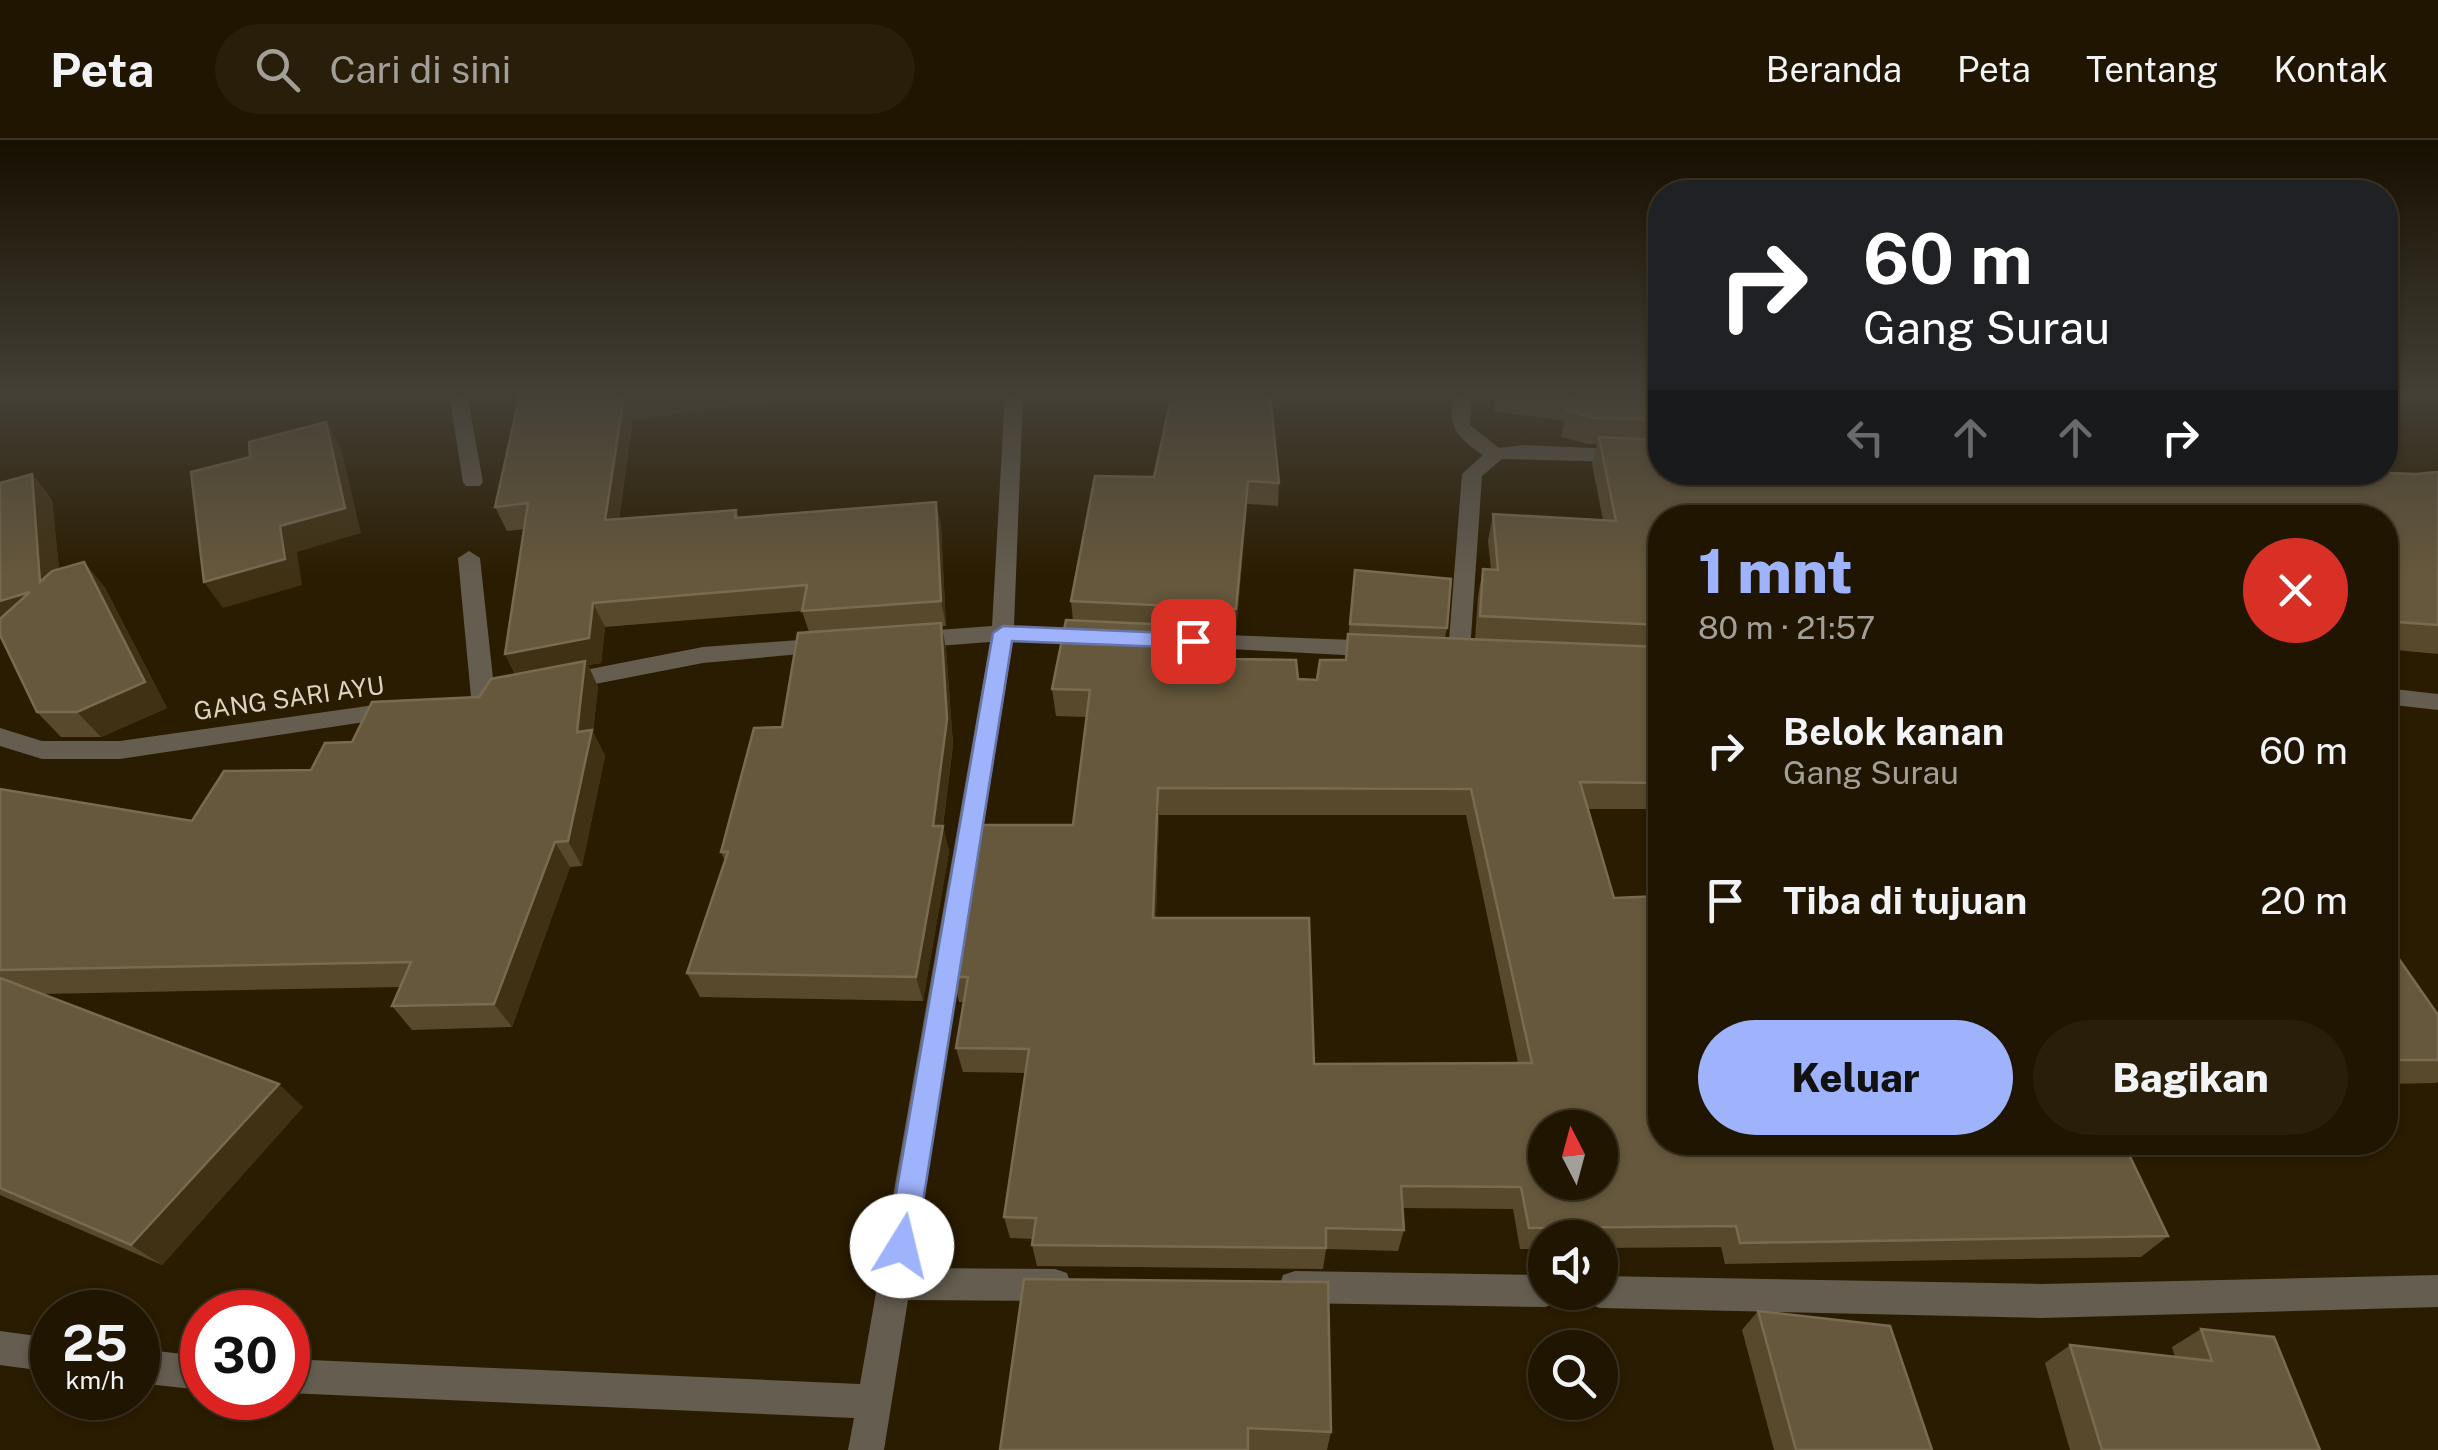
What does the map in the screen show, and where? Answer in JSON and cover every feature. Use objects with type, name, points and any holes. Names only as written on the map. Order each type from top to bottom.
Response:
[{"type":"street","points":[[468,455],[473,482]]},
{"type":"street","points":[[866,1450],[1003,633],[1011,455]]},
{"type":"street","points":[[1458,652],[1472,474],[1495,455]]},
{"type":"street","points":[[1558,455],[1648,457]]},
{"type":"street","points":[[470,558],[482,697]]},
{"type":"street","points":[[890,642],[1003,633],[1122,638]]},
{"type":"street","points":[[1181,641],[1399,650]]},
{"type":"street","points":[[538,687],[703,655],[853,644]]},
{"type":"street","points":[[2398,697],[2438,702]]},
{"type":"street","name":"GANG SARI AYU","points":[[0,737],[42,750],[120,750],[425,706]]},
{"type":"street","points":[[896,1284],[1094,1286]]},
{"type":"street","points":[[1253,1287],[1528,1291]]},
{"type":"street","points":[[1618,1292],[2040,1301],[2438,1291]]},
{"type":"street","points":[[0,1348],[30,1352]]},
{"type":"street","points":[[310,1377],[876,1402]]},
{"type":"building","points":[[333,455],[345,508],[280,526],[285,559],[204,582],[191,472],[250,457]]},
{"type":"building","points":[[506,455],[615,455],[605,520],[736,510],[735,518],[936,502],[941,601],[802,611],[807,585],[593,603],[589,638],[505,654],[528,503],[495,507]]},
{"type":"building","points":[[1159,455],[1276,455],[1279,483],[1248,481],[1236,609],[1071,601],[1095,476],[1154,477]]},
{"type":"building","points":[[1603,455],[1648,455],[1648,485],[2398,485],[2398,473],[2438,472],[2438,625],[2398,622],[2398,505],[1648,505],[1648,624],[1480,616],[1483,569],[1498,570],[1493,514],[1616,521]]},
{"type":"building","points":[[32,474],[40,582],[52,571],[84,562],[145,682],[77,712],[37,712],[0,635],[0,619],[30,592],[0,601],[0,483]]},
{"type":"building","points":[[1355,570],[1451,579],[1447,628],[1350,624]]},
{"type":"building","points":[[1066,620],[1234,628],[1232,659],[1296,660],[1298,679],[1317,680],[1320,660],[1346,660],[1348,634],[1648,646],[1648,783],[1580,782],[1614,898],[1648,897],[1648,1155],[2129,1155],[2168,1236],[1740,1243],[1736,1226],[1618,1227],[1618,1220],[1528,1223],[1521,1187],[1401,1186],[1404,1230],[1326,1228],[1326,1248],[1032,1245],[1036,1218],[1004,1217],[1029,1049],[956,1048],[968,977],[953,977],[978,825],[1073,825],[1090,690],[1052,689]],"holes":[[[1158,788],[1471,789],[1532,1063],[1314,1064],[1309,918],[1153,918]]]},
{"type":"building","points":[[941,623],[947,719],[933,826],[943,826],[916,977],[687,973],[728,852],[721,852],[754,728],[782,727],[798,633]]},
{"type":"building","points":[[585,661],[577,732],[592,730],[568,841],[555,842],[494,1004],[392,1006],[411,962],[0,970],[0,789],[192,821],[224,771],[311,770],[325,743],[352,742],[372,702],[479,697],[491,679]]},
{"type":"building","points":[[2398,958],[2438,1015],[2438,1060],[2398,1060]]},
{"type":"building","points":[[0,978],[279,1084],[131,1245],[0,1188]]},
{"type":"building","points":[[1024,1279],[1328,1282],[1331,1432],[1248,1428],[1248,1450],[1000,1450]]},
{"type":"building","points":[[1758,1311],[1890,1326],[1932,1450],[1796,1450]]},
{"type":"building","points":[[2201,1329],[2274,1337],[2320,1450],[2102,1450],[2070,1345],[2212,1361]]},
{"type":"route","points":[[902,1246],[1003,633],[1193,641]]}]
